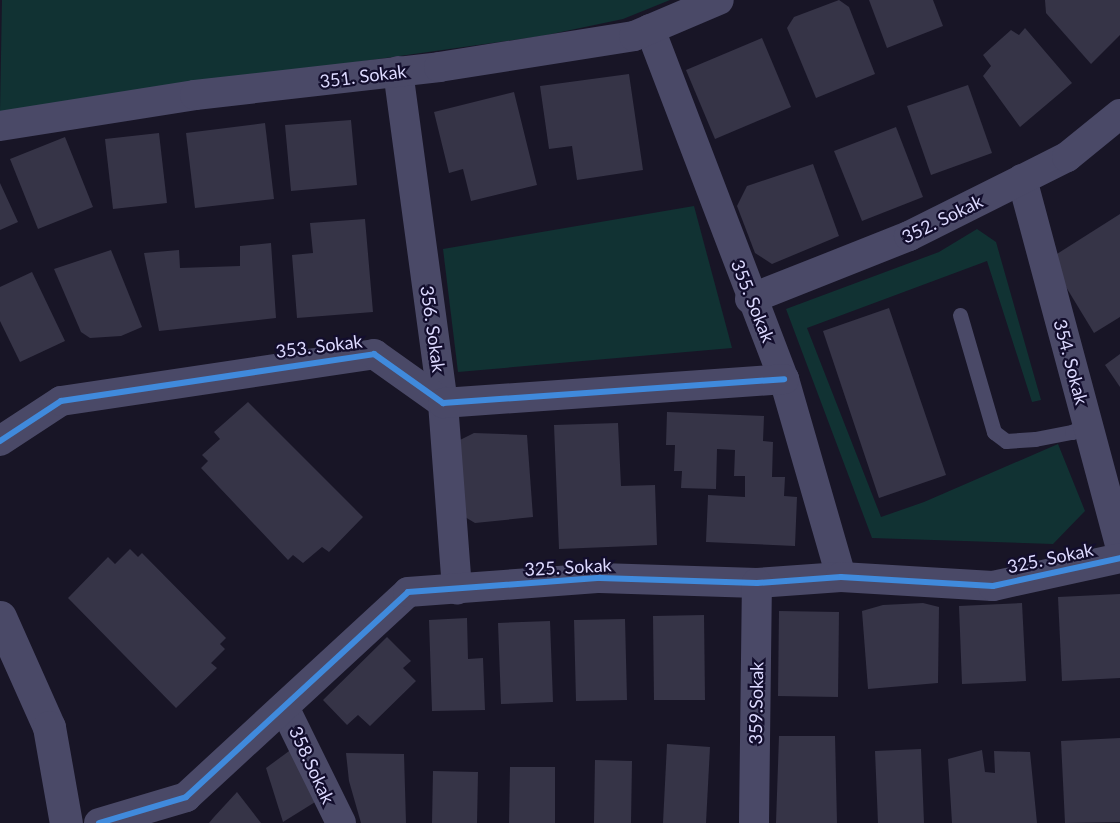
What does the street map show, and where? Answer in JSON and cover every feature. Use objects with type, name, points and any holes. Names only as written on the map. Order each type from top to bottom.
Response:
[{"type":"street","name":"351. Sokak","points":[[0,126],[195,95],[398,71],[634,36],[719,0]]},
{"type":"street","name":"355. Sokak","points":[[651,29],[750,299],[784,379],[841,577]]},
{"type":"street","name":"356. Sokak","points":[[398,71],[443,403],[457,589]]},
{"type":"street","name":"352. Sokak","points":[[750,299],[909,236],[1066,157],[1120,114]]},
{"type":"street","name":"354. Sokak","points":[[1022,179],[1120,545]]},
{"type":"street","name":"353. Sokak","points":[[0,441],[61,402],[374,354],[443,403]]},
{"type":"street","points":[[443,403],[784,379]]},
{"type":"street","name":"325. Sokak","points":[[99,823],[186,797],[408,592],[600,578],[758,583],[841,577],[993,586],[1120,558]]},
{"type":"street","name":"359.Sokak","points":[[754,823],[758,583]]},
{"type":"street","points":[[0,617],[49,728],[66,823]]},
{"type":"street","name":"358.Sokak","points":[[284,707],[341,823]]},
{"type":"lane","points":[[960,315],[994,432],[1006,441],[1035,439],[1072,432],[1088,424]]},
{"type":"green space","points":[[2,0],[670,0],[623,19],[542,36],[0,112]]},
{"type":"green space","points":[[694,206],[732,348],[458,372],[443,249]]},
{"type":"green space","points":[[977,229],[996,242],[1041,400],[1032,402],[987,261],[807,328],[881,517],[924,502],[1058,444],[1085,511],[1053,544],[872,538],[786,309],[939,252]]},
{"type":"building","points":[[839,0],[849,7],[875,74],[816,98],[787,28],[794,17]]},
{"type":"building","points":[[869,0],[933,0],[943,26],[887,48]]},
{"type":"building","points":[[1045,0],[1120,0],[1120,35],[1091,64],[1046,13]]},
{"type":"building","points":[[1025,28],[1072,83],[1020,127],[983,76],[991,66],[983,55],[1011,30],[1019,35]]},
{"type":"building","points":[[762,38],[791,107],[715,139],[686,70]]},
{"type":"building","points":[[629,74],[643,170],[577,180],[572,146],[549,149],[540,86]]},
{"type":"building","points":[[968,85],[992,153],[931,175],[907,106]]},
{"type":"building","points":[[514,92],[537,185],[471,201],[463,169],[449,173],[434,112]]},
{"type":"building","points":[[351,120],[357,185],[291,191],[285,125]]},
{"type":"building","points":[[265,123],[274,199],[195,208],[186,133]]},
{"type":"building","points":[[896,127],[923,197],[862,221],[834,151]]},
{"type":"building","points":[[159,133],[167,203],[113,209],[105,139]]},
{"type":"building","points":[[65,137],[93,207],[38,229],[10,159]]},
{"type":"building","points":[[813,164],[839,236],[772,264],[755,253],[737,206],[747,186]]},
{"type":"building","points":[[0,183],[18,222],[0,230]]},
{"type":"building","points":[[1120,214],[1120,317],[1094,333],[1049,259]]},
{"type":"building","points":[[365,219],[373,312],[297,318],[292,255],[313,253],[310,223]]},
{"type":"building","points":[[271,243],[276,318],[159,331],[144,253],[179,250],[180,268],[240,266],[240,246]]},
{"type":"building","points":[[111,250],[142,327],[121,336],[90,338],[81,332],[54,269]]},
{"type":"building","points":[[32,272],[65,341],[20,362],[0,321],[0,287]]},
{"type":"building","points":[[889,308],[946,475],[879,498],[823,331]]},
{"type":"building","points":[[1120,354],[1120,387],[1105,365]]},
{"type":"building","points":[[248,402],[363,517],[329,552],[322,547],[303,563],[293,555],[288,560],[201,468],[208,461],[202,455],[220,439],[214,432]]},
{"type":"building","points":[[667,412],[764,416],[763,441],[773,442],[772,477],[785,477],[784,496],[797,497],[795,546],[706,542],[708,495],[745,497],[745,476],[734,476],[735,450],[717,449],[716,489],[681,488],[682,471],[674,471],[675,445],[666,445]]},
{"type":"building","points":[[618,423],[621,486],[655,485],[657,545],[559,549],[554,425]]},
{"type":"building","points":[[474,433],[527,435],[533,517],[475,523],[465,517],[460,440]]},
{"type":"building","points":[[130,549],[138,557],[142,553],[226,638],[220,644],[225,649],[211,663],[217,668],[176,708],[68,598],[108,557],[115,564]]},
{"type":"building","points":[[1120,594],[1120,678],[1062,681],[1058,597]]},
{"type":"building","points":[[923,603],[939,607],[938,683],[868,689],[862,611],[883,605]]},
{"type":"building","points":[[1022,603],[1026,681],[962,684],[959,606]]},
{"type":"building","points":[[779,611],[839,612],[838,697],[778,696]]},
{"type":"building","points":[[704,615],[705,700],[654,700],[653,616]]},
{"type":"building","points":[[467,618],[468,659],[483,658],[485,710],[432,711],[429,620]]},
{"type":"building","points":[[625,619],[627,700],[576,701],[574,620]]},
{"type":"building","points":[[550,621],[553,702],[501,704],[498,623]]},
{"type":"building","points":[[387,637],[411,661],[403,668],[416,681],[370,726],[358,715],[347,725],[323,700]]},
{"type":"building","points":[[779,736],[835,736],[837,823],[776,823]]},
{"type":"building","points":[[1120,738],[1120,822],[1065,823],[1061,741]]},
{"type":"building","points":[[300,743],[320,799],[283,822],[266,768]]},
{"type":"building","points":[[667,744],[710,747],[706,823],[663,823]]},
{"type":"building","points":[[921,749],[924,823],[878,823],[875,751]]},
{"type":"building","points":[[982,750],[985,772],[995,773],[994,751],[1030,752],[1037,823],[952,823],[948,759]]},
{"type":"building","points":[[346,753],[404,754],[406,823],[361,823],[349,781]]},
{"type":"building","points":[[595,760],[632,761],[631,823],[594,823]]},
{"type":"building","points":[[510,767],[555,767],[555,823],[509,823]]},
{"type":"building","points":[[433,771],[478,772],[477,823],[432,823]]},
{"type":"building","points":[[237,792],[261,823],[209,823],[214,817]]},
{"type":"cycle path","points":[[0,441],[61,401],[374,354],[443,403],[784,379]]},
{"type":"cycle path","points":[[99,823],[186,797],[408,592],[600,578],[757,583],[841,577],[993,586],[1120,558]]}]
